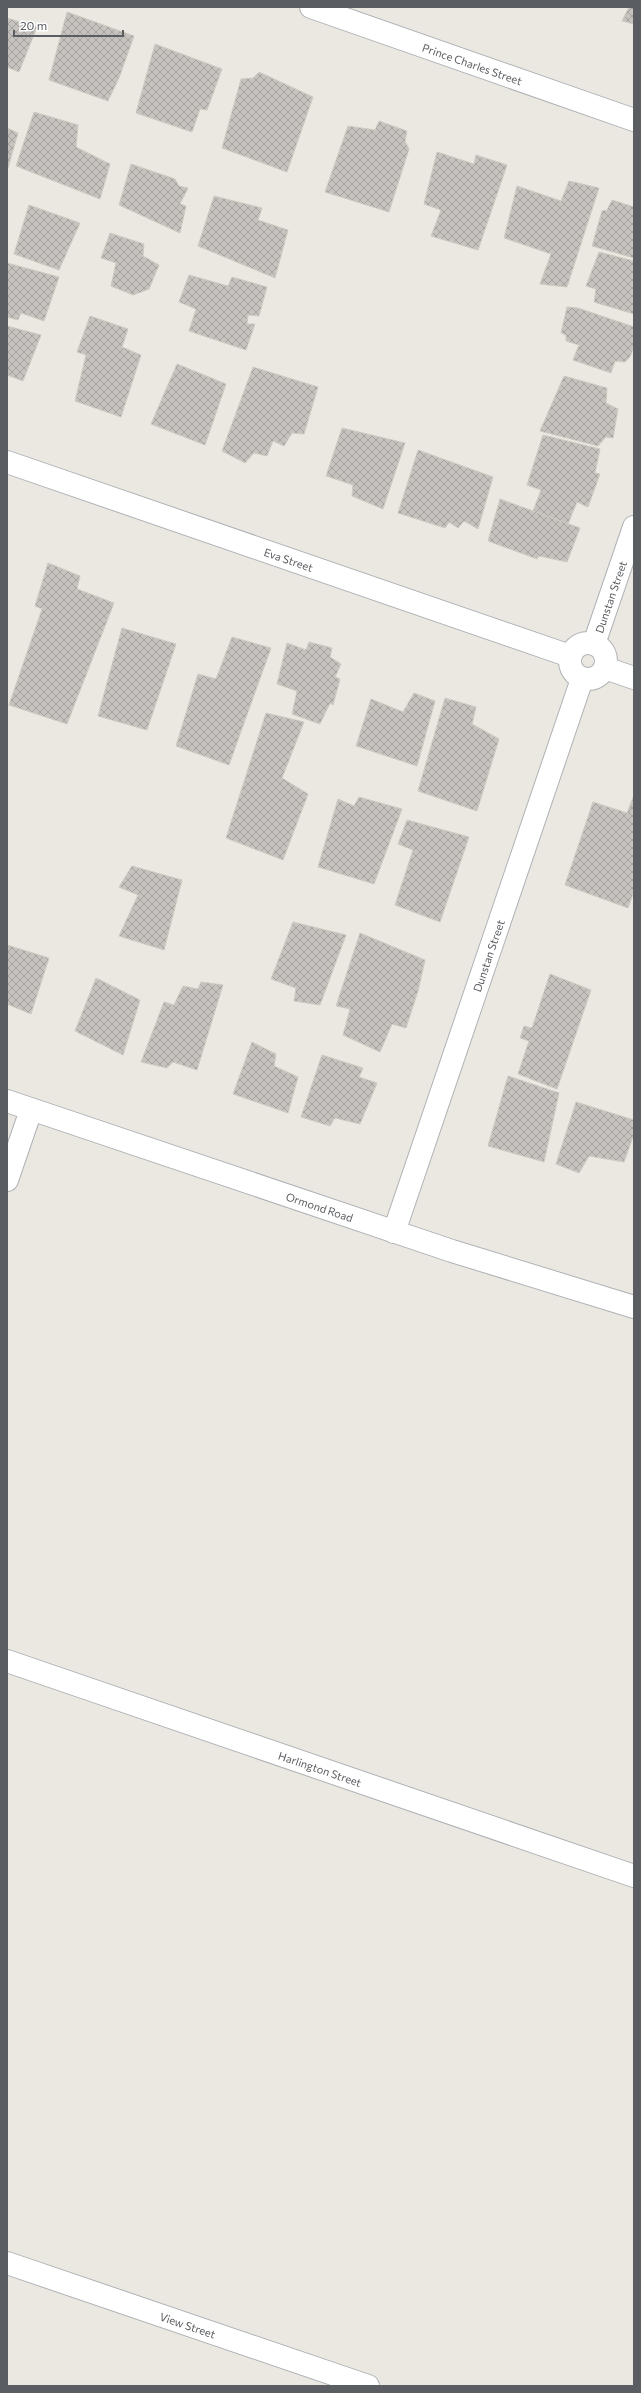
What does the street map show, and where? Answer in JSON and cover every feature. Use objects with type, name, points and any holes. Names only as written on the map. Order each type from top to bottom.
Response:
[{"type":"street","name":"Prince Charles Street","points":[[310,7],[634,120]]},
{"type":"street","name":"Eva Street","points":[[7,462],[570,656]]},
{"type":"street","name":"Dunstan Street","points":[[594,644],[634,527]]},
{"type":"street","points":[[582,644],[594,644],[599,646],[606,656],[605,668],[595,678],[582,679],[573,673],[569,662],[570,656],[573,651],[582,644]]},
{"type":"street","points":[[605,668],[634,678]]},
{"type":"street","name":"Dunstan Street","points":[[394,1232],[582,679]]},
{"type":"street","name":"Ormond Road","points":[[7,1101],[394,1232],[634,1307]]},
{"type":"street","points":[[7,1180],[31,1110]]},
{"type":"street","name":"Harlington Street","points":[[7,1662],[634,1876]]},
{"type":"street","name":"View Street","points":[[7,2263],[356,2384]]},
{"type":"building","points":[[629,7],[634,7],[634,24],[622,21]]},
{"type":"building","points":[[67,12],[134,36],[119,78],[108,101],[49,80]]},
{"type":"building","points":[[7,18],[37,27],[19,72],[7,67]]},
{"type":"building","points":[[155,44],[222,69],[207,110],[200,109],[192,132],[136,113]]},
{"type":"building","points":[[259,72],[313,97],[287,172],[222,148],[241,79],[253,78]]},
{"type":"building","points":[[34,112],[78,125],[76,147],[110,164],[100,199],[16,166]]},
{"type":"building","points":[[379,121],[407,131],[405,141],[409,149],[389,212],[325,192],[348,126],[375,130]]},
{"type":"building","points":[[7,128],[18,133],[8,168],[7,168]]},
{"type":"building","points":[[437,152],[474,164],[476,155],[507,165],[478,250],[431,236],[441,210],[424,204]]},
{"type":"building","points":[[131,164],[175,179],[179,186],[188,188],[180,204],[186,206],[180,233],[119,205]]},
{"type":"building","points":[[569,181],[599,188],[567,287],[540,284],[551,254],[504,238],[517,186],[561,201]]},
{"type":"building","points":[[214,196],[262,208],[258,220],[288,230],[275,278],[198,246]]},
{"type":"building","points":[[612,200],[634,207],[634,258],[592,246],[602,211],[607,210]]},
{"type":"building","points":[[29,205],[80,223],[59,270],[14,254]]},
{"type":"building","points":[[110,233],[144,244],[143,256],[159,265],[149,289],[133,295],[111,286],[116,263],[101,258]]},
{"type":"building","points":[[599,252],[634,261],[634,314],[594,302],[596,289],[586,286]]},
{"type":"building","points":[[7,263],[59,277],[44,321],[21,313],[18,320],[7,317]]},
{"type":"building","points":[[189,275],[228,286],[232,277],[267,287],[259,316],[248,315],[247,324],[255,324],[246,350],[189,331],[196,309],[179,302]]},
{"type":"building","points":[[567,307],[578,308],[634,327],[634,346],[630,357],[625,362],[615,361],[611,373],[573,360],[579,345],[566,341],[566,335],[561,333]]},
{"type":"building","points":[[90,316],[128,329],[122,347],[141,355],[121,417],[75,401],[86,355],[77,352]]},
{"type":"building","points":[[7,326],[41,335],[23,381],[7,375]]},
{"type":"building","points":[[177,364],[226,384],[205,445],[151,424]]},
{"type":"building","points":[[253,367],[318,387],[304,434],[292,433],[284,446],[273,441],[267,456],[254,453],[245,463],[222,451]]},
{"type":"building","points":[[564,376],[607,388],[606,403],[618,409],[613,438],[606,437],[598,446],[540,431]]},
{"type":"building","points":[[342,428],[405,443],[383,509],[352,496],[353,485],[326,476]]},
{"type":"building","points":[[543,435],[600,449],[595,473],[600,474],[588,507],[577,502],[568,524],[533,511],[541,490],[527,485]]},
{"type":"building","points":[[418,450],[493,477],[478,529],[464,521],[458,528],[449,522],[445,528],[398,513]]},
{"type":"building","points":[[500,499],[580,528],[567,562],[539,556],[537,559],[488,541]]},
{"type":"building","points":[[48,563],[80,576],[77,589],[114,603],[67,724],[9,705],[42,609],[35,606]]},
{"type":"building","points":[[122,628],[176,644],[147,730],[98,716]]},
{"type":"building","points":[[232,637],[271,648],[229,765],[176,746],[198,674],[216,679]]},
{"type":"building","points":[[309,642],[332,648],[330,657],[341,664],[335,677],[340,679],[333,705],[330,703],[320,724],[292,714],[297,691],[277,684],[287,643],[306,650]]},
{"type":"building","points":[[414,693],[435,701],[417,766],[356,746],[371,699],[403,712]]},
{"type":"building","points":[[445,698],[476,707],[472,724],[499,739],[477,811],[418,791]]},
{"type":"building","points":[[266,713],[304,722],[282,778],[308,794],[283,860],[226,838]]},
{"type":"building","points":[[634,795],[634,891],[628,908],[565,885],[593,802],[627,813]]},
{"type":"building","points":[[359,797],[402,809],[374,884],[318,867],[338,799],[354,806]]},
{"type":"building","points":[[407,820],[469,837],[440,922],[395,905],[413,850],[398,844]]},
{"type":"building","points":[[132,866],[182,880],[164,950],[119,936],[138,895],[119,887]]},
{"type":"building","points":[[293,922],[346,935],[320,1005],[294,1001],[296,988],[271,979]]},
{"type":"building","points":[[360,933],[425,960],[418,991],[406,1028],[392,1024],[380,1052],[343,1035],[350,1009],[336,1006]]},
{"type":"building","points":[[7,945],[49,958],[31,1014],[7,1004]]},
{"type":"building","points":[[550,974],[591,990],[557,1089],[518,1074],[529,1041],[520,1038],[524,1026],[532,1028]]},
{"type":"building","points":[[96,978],[140,1000],[123,1055],[75,1031]]},
{"type":"building","points":[[201,982],[223,985],[197,1070],[173,1062],[167,1068],[141,1062],[164,1002],[174,1005],[183,986],[198,989]]},
{"type":"building","points":[[252,1042],[276,1054],[274,1066],[298,1077],[288,1113],[233,1094]]},
{"type":"building","points":[[322,1055],[363,1068],[359,1077],[377,1083],[360,1124],[335,1118],[330,1126],[301,1117]]},
{"type":"building","points":[[508,1076],[559,1093],[544,1162],[488,1146]]},
{"type":"building","points":[[576,1102],[634,1120],[634,1134],[624,1162],[589,1156],[579,1173],[556,1164]]}]
